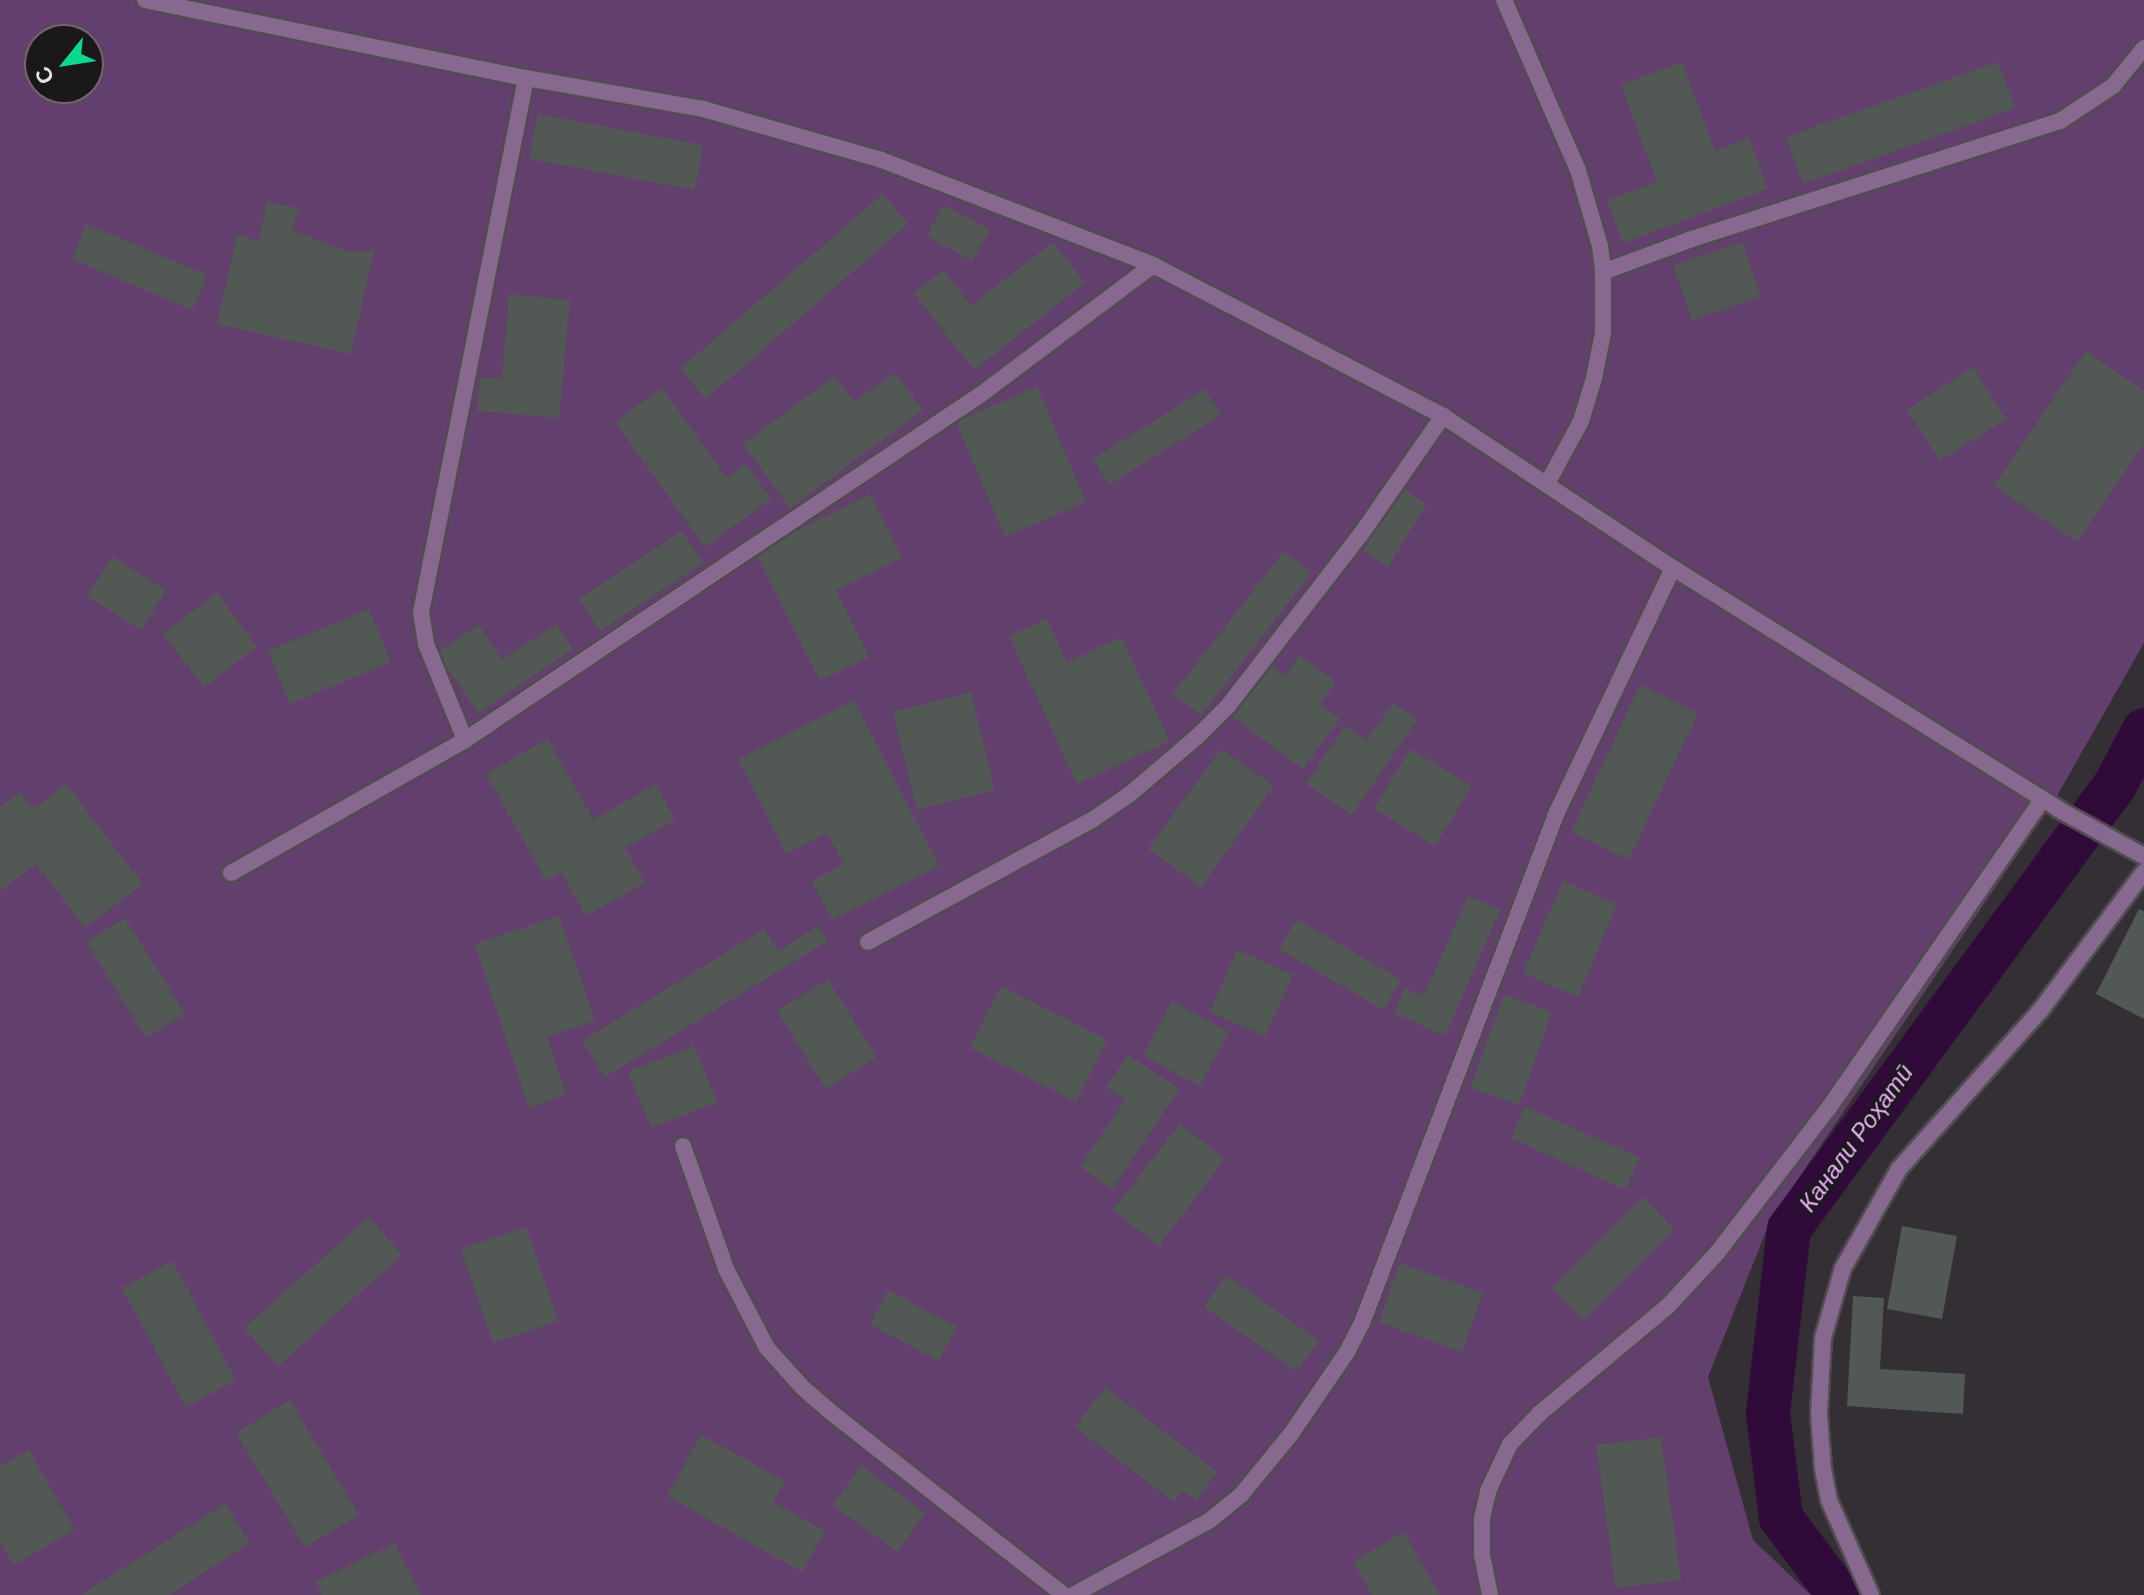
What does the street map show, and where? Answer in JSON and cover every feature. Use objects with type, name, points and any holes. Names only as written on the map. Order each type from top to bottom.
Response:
[{"type":"street","points":[[145,0],[526,78],[703,109],[879,159],[1010,206],[1153,265],[1443,416],[1548,482],[1673,568],[2058,809],[2138,852]]},
{"type":"street","points":[[1504,0],[1578,170],[1600,246],[1603,272],[1603,333],[1594,378],[1581,421],[1548,482]]},
{"type":"street","points":[[1603,272],[1689,240],[2060,121],[2113,86],[2144,48]]},
{"type":"street","points":[[465,740],[426,644],[421,612],[526,78]]},
{"type":"street","points":[[231,873],[465,740],[980,395],[1153,265]]},
{"type":"street","points":[[868,942],[1092,820],[1130,794],[1197,737],[1228,706],[1343,558],[1443,416]]},
{"type":"street","points":[[1073,1595],[1209,1521],[1241,1495],[1291,1434],[1347,1352],[1367,1311],[1557,812],[1673,568]]},
{"type":"street","points":[[1490,1595],[1482,1555],[1482,1518],[1488,1491],[1510,1444],[1540,1413],[1668,1306],[1717,1253],[1828,1109],[2043,799]]},
{"type":"street","points":[[1871,1595],[1829,1500],[1823,1469],[1819,1414],[1823,1338],[1843,1268],[1899,1169],[2040,1011],[2144,872]]},
{"type":"street","points":[[683,1146],[726,1269],[767,1348],[828,1410],[1064,1595]]},
{"type":"shaded area","points":[[0,0],[2144,0],[2144,643],[2057,796],[1771,1219],[1708,1377],[1753,1540],[1811,1595],[0,1595]]},
{"type":"building","points":[[1682,62],[1715,151],[1749,138],[1768,189],[1623,243],[1607,200],[1657,182],[1621,85]]},
{"type":"building","points":[[1998,62],[2015,108],[1803,184],[1786,137]]},
{"type":"building","points":[[538,114],[703,145],[695,190],[529,159]]},
{"type":"building","points":[[883,194],[908,224],[706,399],[680,369]]},
{"type":"building","points":[[267,202],[298,208],[292,231],[350,252],[374,250],[351,354],[217,324],[237,235],[259,241]]},
{"type":"building","points":[[944,205],[990,230],[972,261],[927,236]]},
{"type":"building","points":[[86,224],[207,275],[192,310],[72,259]]},
{"type":"building","points":[[1053,242],[1085,283],[974,370],[914,293],[944,270],[971,306]]},
{"type":"building","points":[[1742,242],[1761,297],[1692,320],[1673,265]]},
{"type":"building","points":[[509,294],[570,300],[559,418],[477,411],[481,377],[502,379]]},
{"type":"building","points":[[2086,351],[2144,391],[2144,443],[2077,542],[1994,486]]},
{"type":"building","points":[[1973,367],[2006,419],[1940,461],[1907,410]]},
{"type":"building","points":[[895,373],[923,410],[790,508],[743,444],[835,376],[854,402]]},
{"type":"building","points":[[1037,387],[1086,502],[1005,537],[956,422]]},
{"type":"building","points":[[662,388],[727,478],[746,464],[771,499],[705,547],[615,422]]},
{"type":"building","points":[[1205,389],[1221,415],[1109,485],[1093,459]]},
{"type":"building","points":[[1401,488],[1427,504],[1388,567],[1363,551]]},
{"type":"building","points":[[870,494],[902,558],[836,591],[869,657],[820,681],[755,552]]},
{"type":"building","points":[[682,531],[703,563],[600,631],[579,599]]},
{"type":"building","points":[[1284,551],[1312,572],[1201,715],[1173,694]]},
{"type":"building","points":[[113,556],[166,591],[141,630],[87,596]]},
{"type":"building","points":[[217,593],[257,647],[204,687],[163,634]]},
{"type":"building","points":[[369,609],[391,662],[290,704],[268,651]]},
{"type":"building","points":[[1047,619],[1067,662],[1121,637],[1170,741],[1077,784],[1009,636]]},
{"type":"building","points":[[556,624],[573,649],[478,713],[437,652],[479,625],[502,660]]},
{"type":"building","points":[[1300,655],[1336,682],[1320,704],[1340,719],[1303,769],[1233,717],[1271,665],[1285,676]]},
{"type":"building","points":[[1640,685],[1698,713],[1629,859],[1571,832]]},
{"type":"building","points":[[971,692],[995,790],[917,810],[893,712]]},
{"type":"building","points":[[854,700],[939,866],[832,920],[812,881],[844,864],[827,833],[786,854],[738,759]]},
{"type":"building","points":[[1393,703],[1417,720],[1352,815],[1306,784],[1345,726],[1367,740]]},
{"type":"building","points":[[548,739],[593,820],[656,784],[675,820],[625,848],[645,883],[586,916],[561,872],[546,881],[486,774]]},
{"type":"building","points":[[1221,749],[1274,786],[1201,887],[1148,849]]},
{"type":"building","points":[[1410,749],[1472,786],[1435,846],[1374,809]]},
{"type":"building","points":[[66,784],[143,884],[85,928],[36,864],[0,891],[0,807],[20,792],[34,809]]},
{"type":"building","points":[[1563,881],[1617,904],[1578,997],[1523,973]]},
{"type":"building","points":[[1468,896],[1500,910],[1445,1036],[1394,1013],[1405,988],[1424,996]]},
{"type":"building","points":[[2139,909],[2144,911],[2144,1019],[2096,994]]},
{"type":"building","points":[[559,916],[595,1020],[547,1037],[566,1095],[529,1108],[475,944]]},
{"type":"building","points":[[125,918],[185,1014],[146,1038],[86,942]]},
{"type":"building","points":[[1297,919],[1401,980],[1383,1010],[1279,949]]},
{"type":"building","points":[[818,926],[828,941],[605,1077],[582,1041],[764,929],[778,951]]},
{"type":"building","points":[[1237,950],[1293,975],[1265,1036],[1210,1012]]},
{"type":"building","points":[[828,979],[876,1057],[826,1089],[777,1011]]},
{"type":"building","points":[[1001,986],[1107,1040],[1076,1102],[970,1048]]},
{"type":"building","points":[[1504,995],[1552,1012],[1519,1105],[1470,1088]]},
{"type":"building","points":[[1172,1001],[1229,1032],[1200,1086],[1143,1056]]},
{"type":"building","points":[[694,1046],[717,1102],[651,1128],[628,1072]]},
{"type":"building","points":[[1128,1055],[1179,1089],[1112,1189],[1080,1167],[1125,1100],[1106,1087]]},
{"type":"building","points":[[1525,1106],[1640,1158],[1625,1190],[1511,1138]]},
{"type":"building","points":[[1180,1124],[1225,1159],[1159,1246],[1113,1210]]},
{"type":"building","points":[[1643,1197],[1674,1229],[1583,1320],[1552,1288]]},
{"type":"building","points":[[369,1217],[402,1255],[278,1366],[244,1328]]},
{"type":"building","points":[[1902,1226],[1957,1236],[1942,1319],[1887,1309]]},
{"type":"building","points":[[526,1227],[558,1321],[493,1343],[461,1249]]},
{"type":"building","points":[[172,1261],[236,1380],[186,1407],[122,1288]]},
{"type":"building","points":[[1400,1263],[1483,1293],[1462,1352],[1379,1322]]},
{"type":"building","points":[[1226,1275],[1319,1341],[1296,1371],[1204,1307]]},
{"type":"building","points":[[888,1290],[957,1327],[939,1361],[870,1324]]},
{"type":"building","points":[[1853,1296],[1884,1298],[1880,1369],[1965,1374],[1963,1414],[1847,1406]]},
{"type":"building","points":[[1105,1387],[1217,1472],[1196,1501],[1183,1491],[1174,1502],[1075,1427]]},
{"type":"building","points":[[290,1400],[359,1515],[305,1547],[236,1433]]},
{"type":"building","points":[[701,1435],[785,1481],[773,1502],[825,1531],[802,1572],[667,1496]]},
{"type":"building","points":[[1661,1437],[1681,1580],[1616,1588],[1596,1445]]},
{"type":"building","points":[[29,1450],[75,1530],[13,1565],[0,1541],[0,1466]]},
{"type":"building","points":[[861,1466],[925,1513],[897,1552],[833,1505]]},
{"type":"building","points":[[225,1504],[250,1543],[169,1595],[81,1595]]},
{"type":"building","points":[[1404,1532],[1440,1595],[1372,1595],[1353,1561]]},
{"type":"building","points":[[394,1543],[421,1595],[322,1595],[315,1582]]},
{"type":"waterway","name":"Канали Роҳатӣ","points":[[1839,1595],[1781,1518],[1768,1413],[1789,1229],[2115,785],[2144,730]]}]
